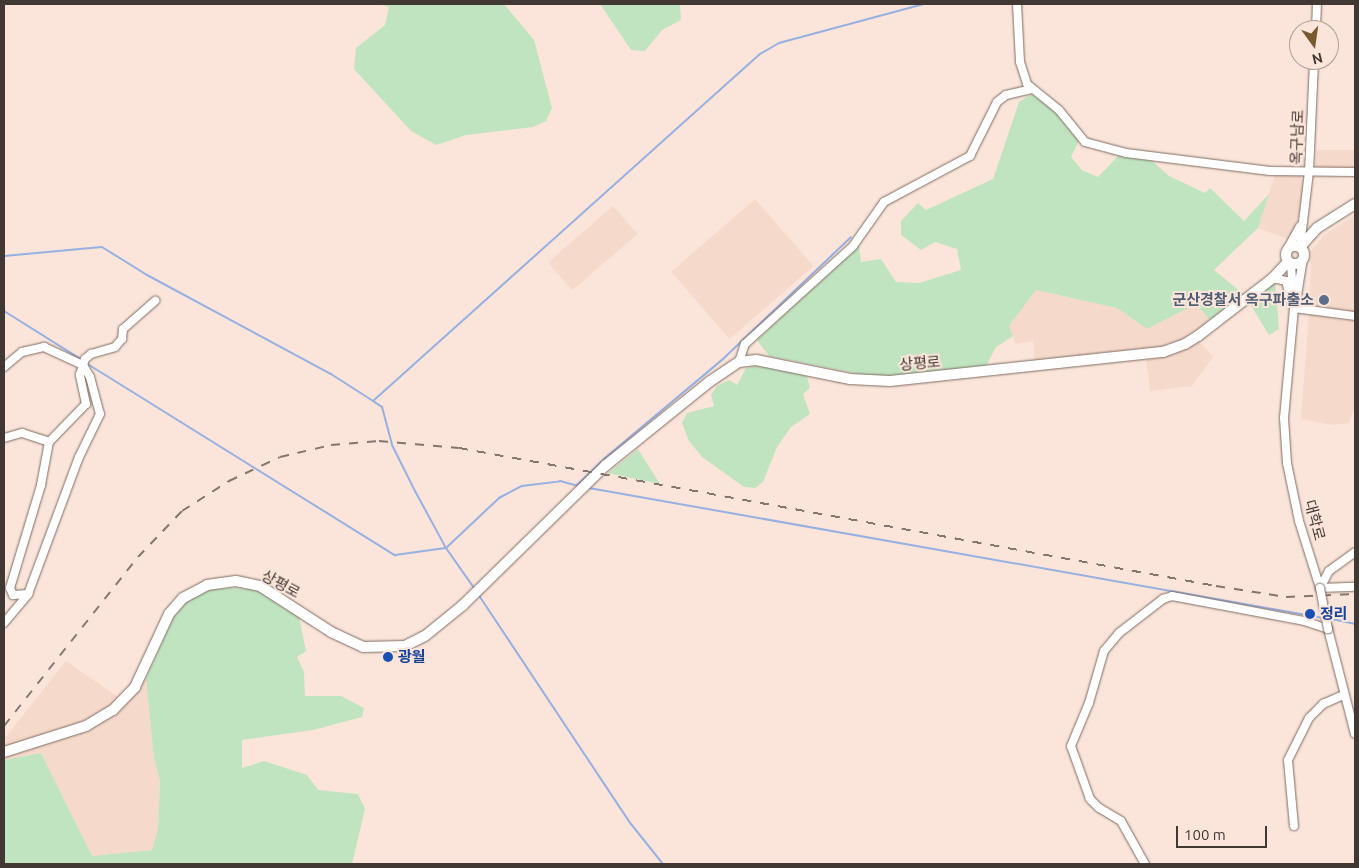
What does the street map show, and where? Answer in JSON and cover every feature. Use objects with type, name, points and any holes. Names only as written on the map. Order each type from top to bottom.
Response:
[{"type":"main road","points":[[1302,254],[1288,248],[1285,254],[1289,263],[1300,263],[1302,254],[1317,228],[1355,204]]},
{"type":"main road","name":"상평로","points":[[4,752],[86,726],[113,710],[139,680],[169,614],[183,598],[207,585],[236,581],[260,586],[350,643],[373,649],[405,646],[425,636],[481,588],[589,481],[709,382],[739,362],[756,360],[850,379],[890,381],[1135,356],[1185,344],[1273,278],[1289,263]]},
{"type":"street","points":[[1016,4],[1023,87],[1017,92]]},
{"type":"street","points":[[1316,20],[1317,4]]},
{"type":"street","name":"옥구남로","points":[[1302,254],[1310,172],[1314,70]]},
{"type":"street","points":[[1022,73],[1031,89],[1045,96],[1085,142],[1104,149],[1270,172],[1355,172]]},
{"type":"street","points":[[739,362],[745,344],[853,246],[884,202],[970,156],[997,102],[1006,95],[1031,89]]},
{"type":"street","points":[[1288,248],[1305,215]]},
{"type":"street","name":"대학로","points":[[1302,254],[1294,308],[1284,418],[1287,463],[1299,521],[1320,588],[1328,629],[1355,734]]},
{"type":"street","name":"대학로","points":[[1289,263],[1294,308]]},
{"type":"street","points":[[1273,278],[1286,281],[1294,308],[1355,316]]},
{"type":"street","points":[[28,594],[13,595],[10,588],[41,485],[50,442],[86,404],[80,375],[84,362],[91,354],[114,347],[122,339],[123,329],[155,301]]},
{"type":"street","points":[[4,366],[22,352],[44,347],[84,362],[98,400],[100,420],[79,457],[28,594],[4,622]]},
{"type":"street","points":[[4,438],[22,433],[50,442]]},
{"type":"street","points":[[1355,552],[1329,571],[1320,588],[1355,587]]},
{"type":"street","points":[[1145,864],[1121,821],[1098,808],[1090,799],[1071,746],[1089,703],[1104,651],[1119,633],[1163,598],[1172,596],[1304,621],[1328,629]]},
{"type":"street","points":[[1294,826],[1288,760],[1309,718],[1322,704],[1344,695]]},
{"type":"shaded area","points":[[1316,150],[1355,150],[1355,170],[1316,170]]},
{"type":"shaded area","points":[[1275,174],[1301,176],[1304,202],[1290,240],[1258,228]]},
{"type":"shaded area","points":[[755,199],[813,266],[730,339],[671,272]]},
{"type":"shaded area","points":[[613,206],[637,234],[572,290],[548,262]]},
{"type":"shaded area","points":[[1355,215],[1355,313],[1310,308],[1311,251],[1324,235]]},
{"type":"shaded area","points":[[1036,290],[1117,308],[1147,329],[1196,303],[1210,320],[1174,346],[1035,364],[1033,341],[1016,344],[1009,326]]},
{"type":"shaded area","points":[[1309,313],[1355,319],[1355,406],[1349,423],[1333,425],[1301,419]]},
{"type":"shaded area","points":[[1198,340],[1213,357],[1192,386],[1150,391],[1146,359],[1178,350]]},
{"type":"shaded area","points":[[66,661],[118,697],[146,679],[154,759],[160,780],[158,830],[152,850],[92,856],[41,753],[4,760],[4,739]]},
{"type":"green space","points":[[379,4],[504,4],[534,40],[552,108],[546,121],[533,127],[466,135],[436,145],[411,131],[354,69],[356,48],[385,25],[389,7]]},
{"type":"green space","points":[[600,4],[680,4],[681,20],[662,30],[645,51],[631,50]]},
{"type":"green space","points":[[1030,95],[1041,96],[1075,133],[1079,141],[1071,157],[1082,170],[1098,177],[1119,155],[1150,159],[1169,176],[1205,193],[1210,188],[1244,221],[1269,194],[1258,228],[1214,270],[1246,296],[1210,320],[1196,304],[1147,329],[1117,308],[1036,290],[1009,326],[1013,336],[996,347],[985,368],[875,377],[769,356],[757,340],[859,245],[861,262],[881,259],[896,282],[919,283],[961,270],[957,249],[935,242],[921,250],[901,235],[901,221],[918,203],[926,210],[993,179],[1019,102]]},
{"type":"green space","points":[[1275,282],[1279,329],[1269,335],[1250,304]]},
{"type":"green space","points":[[758,366],[806,373],[810,388],[803,394],[810,414],[791,427],[777,447],[763,482],[755,488],[744,487],[702,457],[689,441],[682,423],[687,413],[714,406],[711,395],[717,386],[729,380],[737,385],[746,368]]},
{"type":"green space","points":[[638,449],[660,484],[608,473]]},
{"type":"green space","points":[[237,588],[257,590],[299,617],[306,651],[297,657],[304,672],[305,696],[341,696],[364,708],[362,717],[313,730],[242,740],[242,768],[264,761],[307,775],[318,790],[358,794],[365,809],[352,864],[4,864],[4,760],[41,753],[92,856],[152,850],[158,829],[160,780],[154,759],[146,679],[174,616],[186,601],[208,589]]},
{"type":"waterway","points":[[373,401],[760,54],[779,43],[924,4]]},
{"type":"waterway","points":[[577,485],[605,458],[724,358],[851,237]]},
{"type":"waterway","points":[[4,256],[102,247],[147,275],[331,374],[382,407],[392,445],[415,491],[446,548],[474,588]]},
{"type":"waterway","points":[[4,311],[82,360]]},
{"type":"waterway","points":[[86,363],[395,555],[446,548],[499,498],[522,486],[560,481],[579,486]]},
{"type":"waterway","points":[[589,488],[1323,618]]},
{"type":"waterway","points":[[478,594],[631,824],[663,864]]},
{"type":"waterway","points":[[1327,618],[1355,624]]},
{"type":"railway","points":[[4,726],[138,557],[182,511],[229,481],[280,457],[331,445],[379,441],[459,448],[1216,586],[1286,597],[1355,594]]},
{"type":"place","name":"군산경찰서 옥구파출소","points":[[1324,300]]},
{"type":"place","name":"정리","points":[[1310,614]]},
{"type":"place","name":"광월","points":[[388,657]]}]
